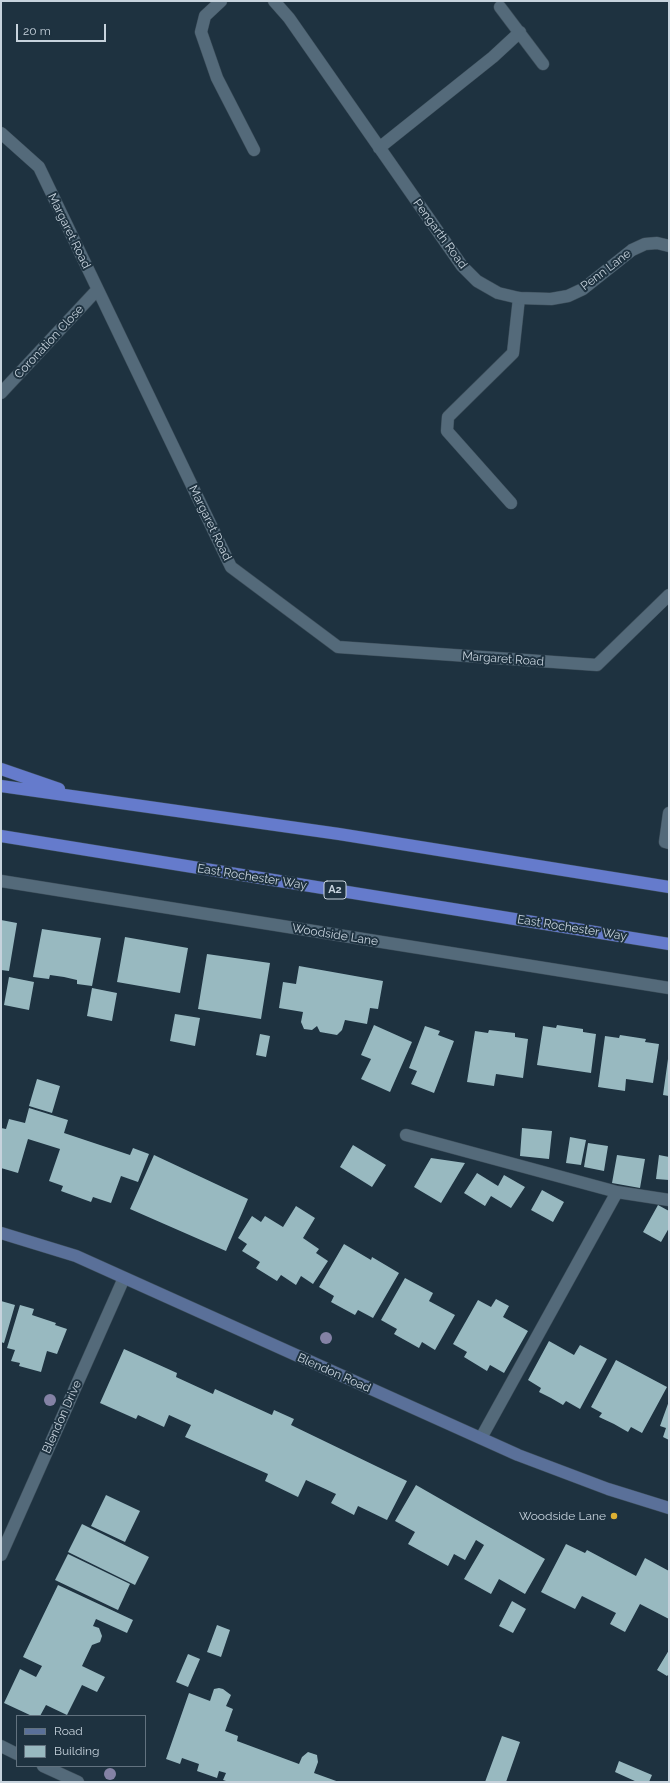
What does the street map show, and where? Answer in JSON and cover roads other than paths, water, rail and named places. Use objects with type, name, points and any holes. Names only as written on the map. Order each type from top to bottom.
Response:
[{"type":"highway","points":[[1,769],[89,799]]},
{"type":"highway","points":[[1,786],[339,834],[669,887]]},
{"type":"highway","name":"East Rochester Way","points":[[1,836],[669,944]]},
{"type":"main road","name":"Blendon Road","points":[[1,1233],[76,1256],[518,1455],[608,1489],[669,1508]]},
{"type":"street","points":[[220,1],[205,16],[201,32],[217,78],[254,150]]},
{"type":"street","name":"Pengarth Road","points":[[274,1],[290,18],[462,266],[478,281],[498,293],[519,298]]},
{"type":"street","points":[[500,7],[543,64]]},
{"type":"street","points":[[379,148],[493,57],[520,32]]},
{"type":"street","name":"Margaret Road","points":[[1,133],[39,167],[97,290],[232,567],[338,647],[597,665],[669,595]]},
{"type":"street","name":"Penn Lane","points":[[519,298],[551,299],[568,296],[584,289],[632,250],[645,244],[657,243],[669,246]]},
{"type":"street","name":"Coronation Close","points":[[1,393],[97,290]]},
{"type":"street","points":[[510,503],[447,431],[448,417],[513,353],[519,298]]},
{"type":"street","points":[[669,813],[665,842],[669,843]]},
{"type":"street","name":"Woodside Lane","points":[[1,881],[669,988]]},
{"type":"street","points":[[406,1135],[617,1192],[669,1200]]},
{"type":"street","points":[[481,1438],[617,1192]]},
{"type":"street","name":"Blendon Drive","points":[[1,1555],[124,1278]]},
{"type":"street","points":[[1,1746],[16,1754]]},
{"type":"street","points":[[45,1767],[78,1782]]},
{"type":"place","name":"Woodside Lane","points":[[614,1516]]}]
